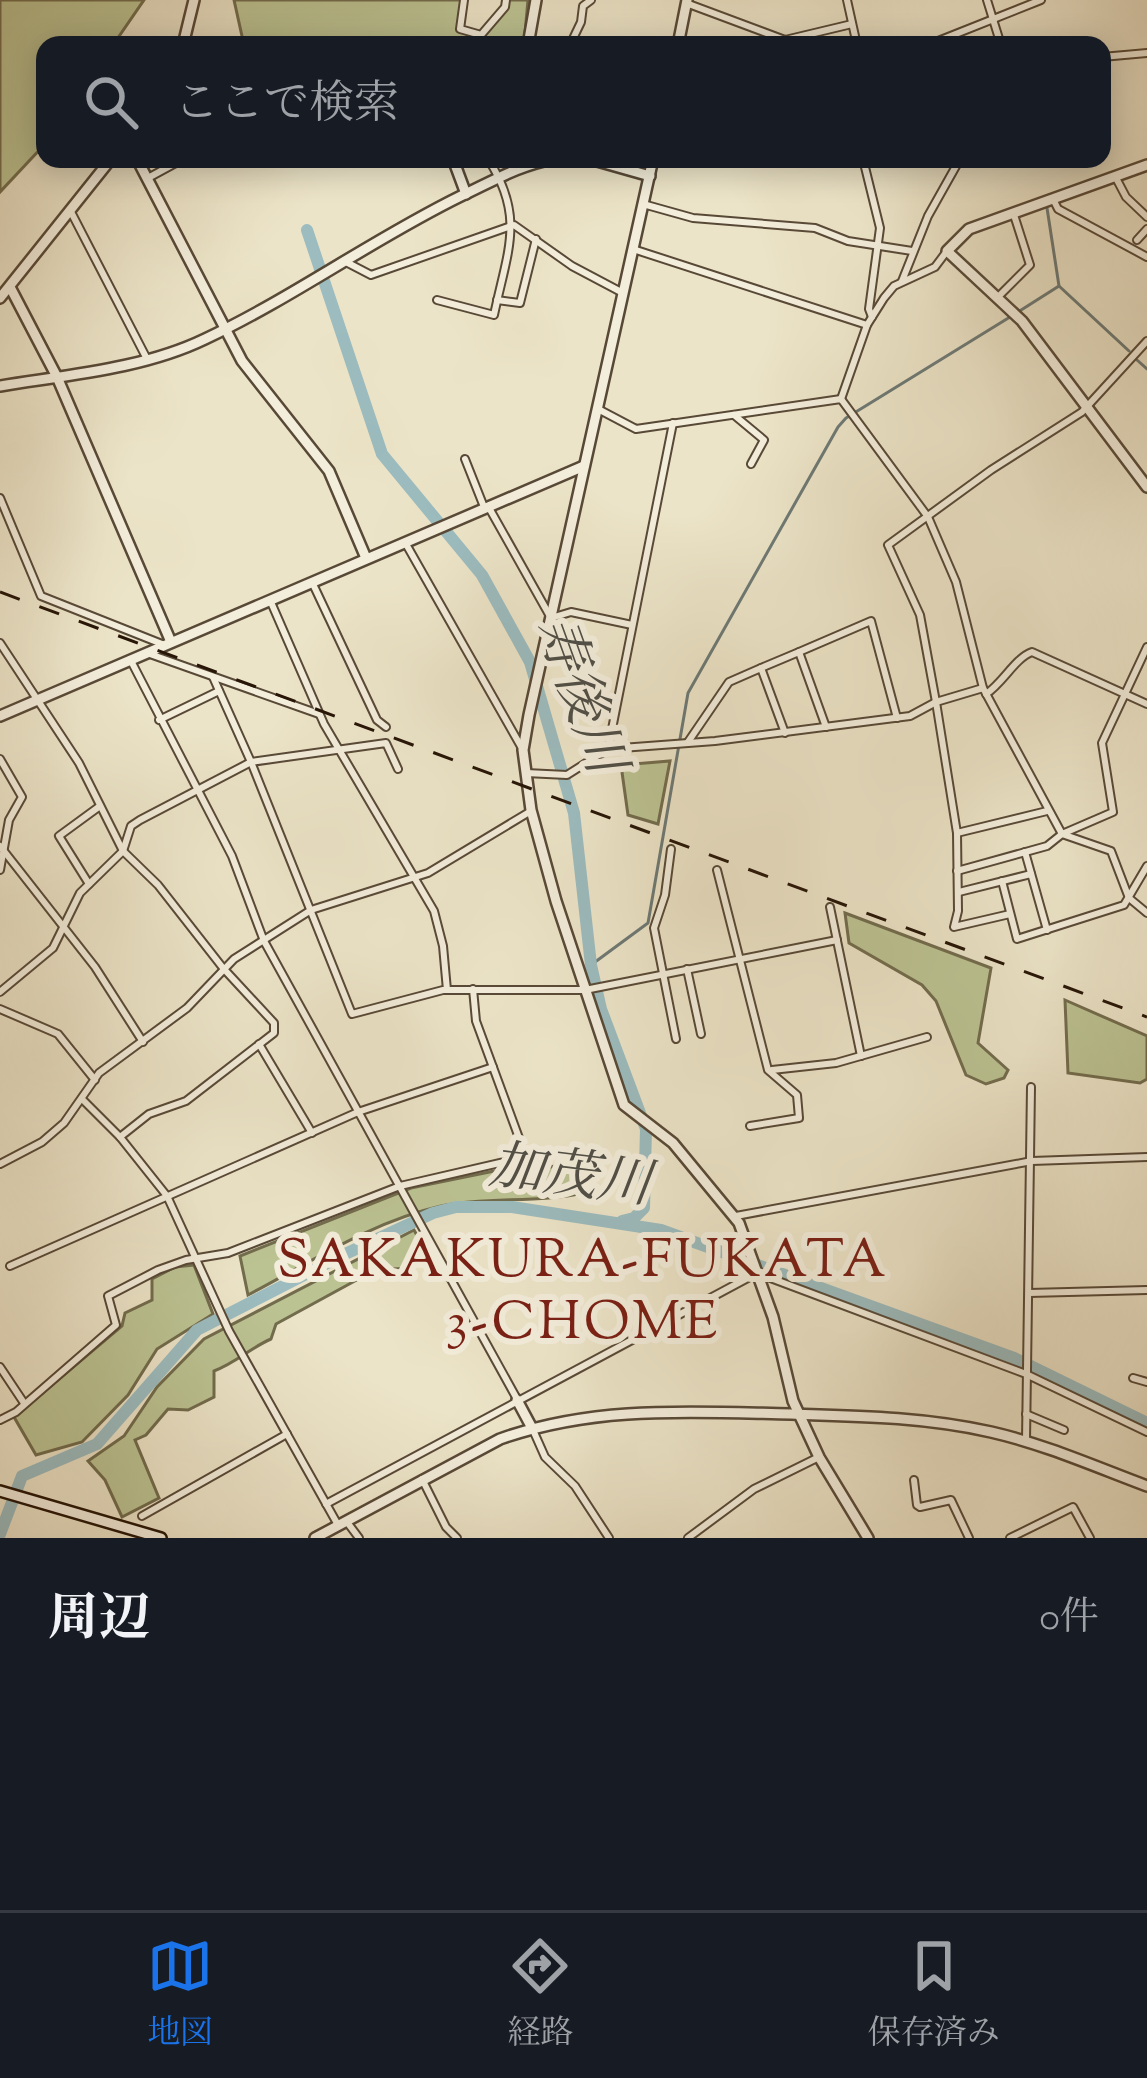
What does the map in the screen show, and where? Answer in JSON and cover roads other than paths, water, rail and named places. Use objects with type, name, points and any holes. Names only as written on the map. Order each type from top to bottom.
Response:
[{"type":"street","points":[[185,36],[194,0]]},
{"type":"street","points":[[464,0],[460,29],[481,35],[506,0]]},
{"type":"street","points":[[530,36],[536,0]]},
{"type":"street","points":[[574,36],[583,6],[591,0]]},
{"type":"street","points":[[847,0],[855,36]]},
{"type":"street","points":[[987,0],[998,36]]},
{"type":"street","points":[[950,36],[1041,0]]},
{"type":"street","points":[[680,36],[687,2],[775,36]]},
{"type":"street","points":[[803,36],[852,25]]},
{"type":"street","points":[[1111,56],[1147,53]]},
{"type":"street","points":[[841,399],[869,321],[893,286],[927,272],[969,229],[1147,165]]},
{"type":"street","points":[[0,298],[104,168]]},
{"type":"street","points":[[142,168],[242,361],[323,461],[366,558]]},
{"type":"street","points":[[148,178],[166,168]]},
{"type":"street","points":[[456,168],[466,194]]},
{"type":"street","points":[[437,300],[494,315],[514,225],[494,168]]},
{"type":"street","points":[[0,386],[147,359],[226,329],[379,238],[528,168]]},
{"type":"street","points":[[622,168],[650,176]]},
{"type":"street","points":[[651,168],[533,694],[523,750],[531,811],[624,1105],[673,1143],[735,1216],[757,1271],[799,1414],[868,1538]]},
{"type":"street","points":[[865,168],[880,228],[869,321]]},
{"type":"street","points":[[902,281],[912,251],[955,168]]},
{"type":"street","points":[[1116,178],[1126,197],[1147,217]]},
{"type":"street","points":[[1054,201],[1058,209],[1147,257]]},
{"type":"street","points":[[644,204],[693,218],[814,227],[848,241],[912,251]]},
{"type":"street","points":[[70,210],[147,359]]},
{"type":"street","points":[[998,297],[1030,265],[1014,214]]},
{"type":"street","points":[[344,260],[371,275],[514,225]]},
{"type":"street","points":[[514,225],[572,266],[623,293]]},
{"type":"street","points":[[1137,240],[1147,229]]},
{"type":"street","points":[[497,300],[520,303],[536,239]]},
{"type":"street","points":[[633,249],[869,321]]},
{"type":"street","points":[[947,251],[1015,314],[1147,487]]},
{"type":"street","points":[[10,286],[57,376],[167,643]]},
{"type":"street","points":[[1010,914],[954,927],[957,833],[936,702],[920,615],[888,545],[1086,406],[1147,341]]},
{"type":"street","points":[[598,409],[636,430],[841,399]]},
{"type":"street","points":[[841,399],[928,517],[956,581],[984,691],[1062,833],[1111,851],[1129,898],[1147,913]]},
{"type":"street","points":[[734,415],[764,440],[752,464]]},
{"type":"street","points":[[608,748],[673,423]]},
{"type":"street","points":[[465,459],[486,507],[551,618]]},
{"type":"street","points":[[0,716],[584,466]]},
{"type":"street","points":[[0,498],[41,596],[167,643]]},
{"type":"street","points":[[404,542],[523,750]]},
{"type":"street","points":[[312,581],[344,656],[377,720],[386,727]]},
{"type":"street","points":[[270,600],[319,714],[434,911],[447,990]]},
{"type":"street","points":[[551,618],[571,613],[632,625]]},
{"type":"street","points":[[682,742],[729,682],[871,621],[897,718]]},
{"type":"street","points":[[0,643],[40,699],[123,851],[158,885],[223,968],[274,1023],[274,1033],[186,1101],[149,1114],[120,1137]]},
{"type":"street","points":[[957,871],[1047,846],[1062,833],[1113,812],[1102,743],[1147,647]]},
{"type":"street","points":[[146,652],[319,714]]},
{"type":"street","points":[[799,652],[826,728]]},
{"type":"street","points":[[526,773],[563,776],[608,748],[785,733],[919,714],[936,702],[984,691],[1032,652],[1147,704]]},
{"type":"street","points":[[130,659],[232,856],[264,941],[545,1456],[574,1486],[610,1538]]},
{"type":"street","points":[[761,668],[785,733]]},
{"type":"street","points":[[213,677],[352,1014],[447,990],[587,989],[837,940]]},
{"type":"street","points":[[159,720],[219,691]]},
{"type":"street","points":[[0,992],[53,948],[80,893],[123,851],[131,826],[251,762],[386,743],[398,769]]},
{"type":"street","points":[[0,759],[22,797],[9,820],[0,865]]},
{"type":"street","points":[[89,884],[59,836],[100,806]]},
{"type":"street","points":[[0,1164],[64,1123],[94,1080],[187,1008],[223,968],[311,910],[415,879],[531,811]]},
{"type":"street","points":[[957,833],[1049,811]]},
{"type":"street","points":[[2,847],[95,967],[143,1042]]},
{"type":"street","points":[[670,849],[665,895],[654,928],[676,1039]]},
{"type":"street","points":[[1025,852],[1047,930]]},
{"type":"street","points":[[1002,881],[1017,939],[1124,905],[1147,866]]},
{"type":"street","points":[[717,870],[768,1070],[797,1096],[800,1118],[750,1126]]},
{"type":"street","points":[[958,893],[1031,874]]},
{"type":"street","points":[[830,908],[861,1056]]},
{"type":"street","points":[[687,969],[701,1034]]},
{"type":"street","points":[[0,1420],[116,1324],[108,1296],[158,1270],[228,1253],[400,1186],[526,1157],[476,1021],[473,989]]},
{"type":"street","points":[[0,1009],[58,1034],[94,1080]]},
{"type":"street","points":[[768,1070],[836,1063],[927,1037]]},
{"type":"street","points":[[259,1044],[312,1132]]},
{"type":"street","points":[[10,1266],[358,1112],[493,1067]]},
{"type":"street","points":[[1026,1441],[1031,1087]]},
{"type":"street","points":[[82,1099],[120,1137],[166,1196],[229,1331],[286,1435],[326,1504],[359,1538]]},
{"type":"street","points":[[735,1216],[1032,1160],[1147,1156]]},
{"type":"street","points":[[326,1504],[757,1271],[1027,1371],[1147,1432]]},
{"type":"street","points":[[1029,1293],[1147,1290]]},
{"type":"street","points":[[0,1367],[24,1403]]},
{"type":"street","points":[[1132,1378],[1147,1382]]},
{"type":"street","points":[[315,1538],[500,1439],[615,1412],[799,1414],[956,1424],[1026,1441],[1147,1486]]},
{"type":"street","points":[[1026,1414],[1064,1430]]},
{"type":"street","points":[[142,1516],[286,1435]]},
{"type":"street","points":[[691,1537],[754,1489],[819,1456]]},
{"type":"street","points":[[422,1479],[446,1528],[457,1538]]},
{"type":"street","points":[[914,1480],[916,1504],[951,1499],[969,1538]]},
{"type":"street","points":[[2,1492],[161,1538]]},
{"type":"street","points":[[1010,1538],[1073,1507],[1090,1538]]},
{"type":"waterway","points":[[1047,208],[1059,286],[1129,351]]},
{"type":"waterway","name":"寿後川","points":[[307,230],[382,454],[482,575],[530,662],[574,813],[591,965],[601,1009],[646,1129],[644,1208],[622,1221]]},
{"type":"waterway","points":[[1018,312],[1059,286]]},
{"type":"waterway","points":[[591,965],[648,923],[688,693],[838,427],[1010,317]]},
{"type":"waterway","points":[[1137,360],[1147,369]]},
{"type":"waterway","name":"加茂川","points":[[0,1534],[22,1476],[97,1444],[197,1330],[343,1255],[456,1207],[512,1207],[661,1230],[1014,1358],[1147,1423]]},
{"type":"railway","points":[[0,592],[1147,1017]]},
{"type":"district","name":"SAKAKURA-FUKATA 3-CHOME","points":[[583,1294]]}]
